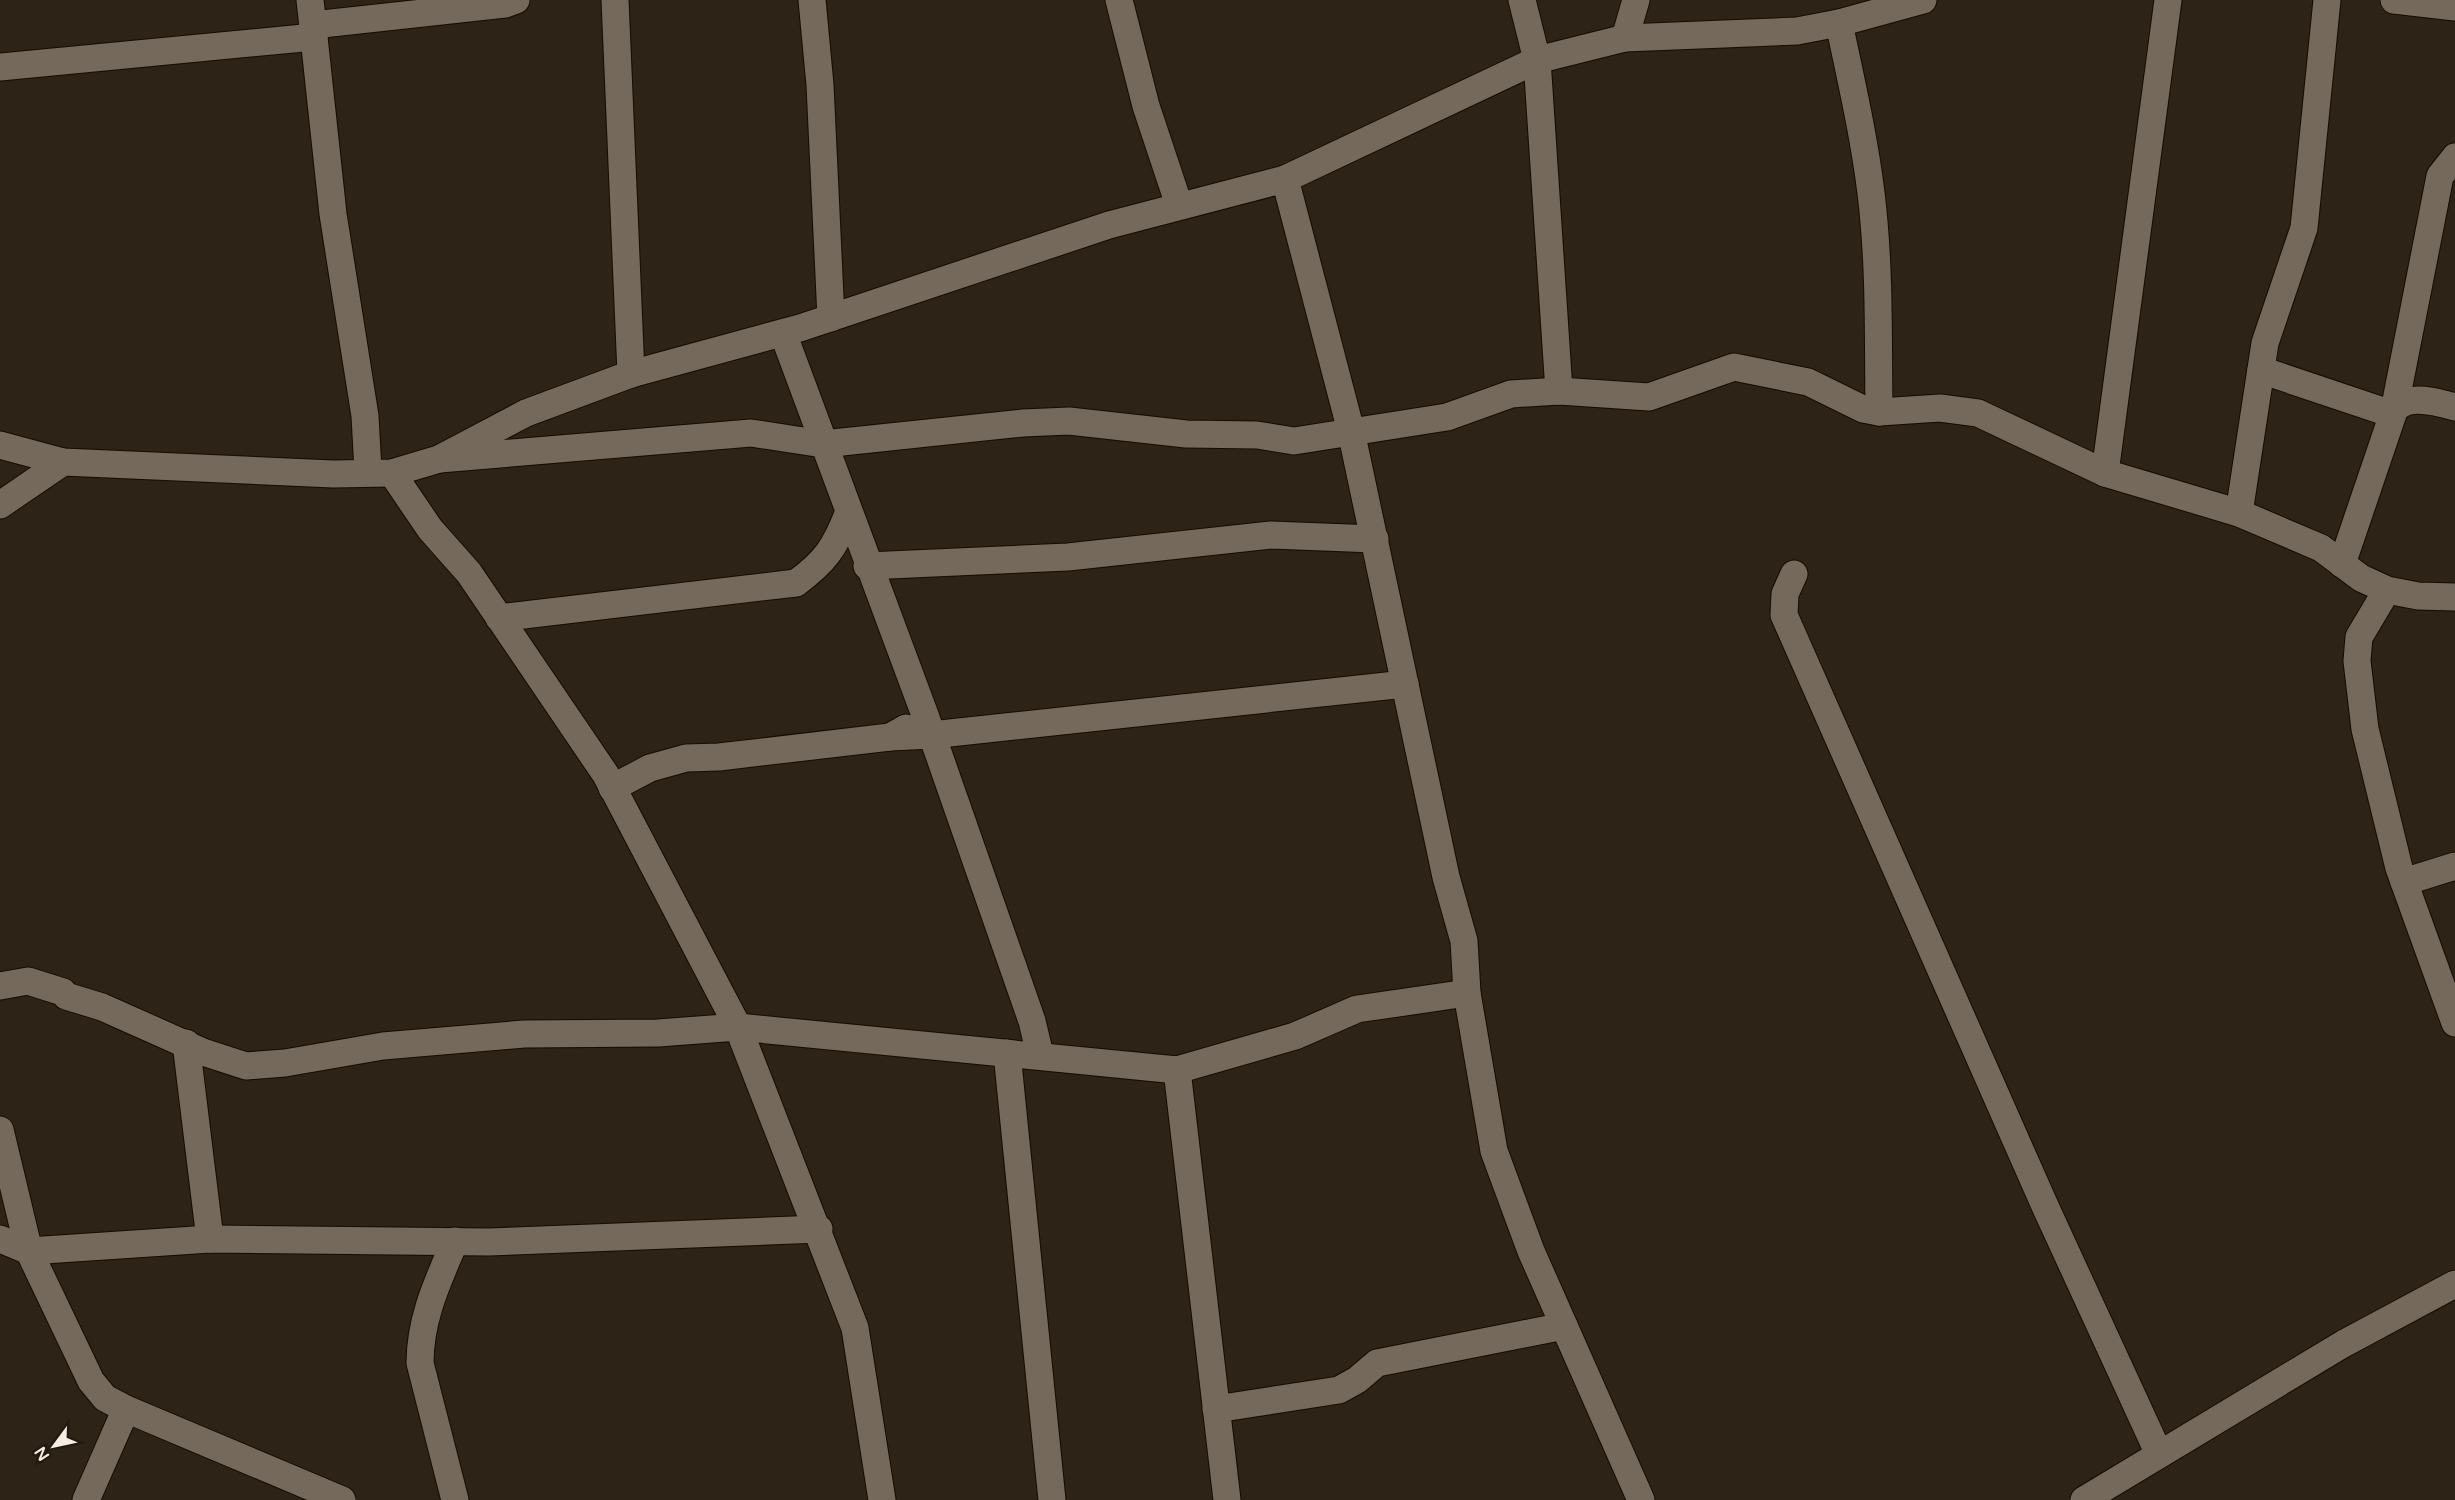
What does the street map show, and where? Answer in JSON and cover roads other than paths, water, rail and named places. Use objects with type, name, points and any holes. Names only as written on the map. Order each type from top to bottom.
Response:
[{"type":"street","points":[[0,67],[312,20],[505,4],[516,0]]},
{"type":"street","points":[[615,0],[631,374]]},
{"type":"street","points":[[812,0],[820,85],[831,318]]},
{"type":"street","points":[[1119,0],[1146,106],[1179,205]]},
{"type":"street","points":[[1522,0],[1537,60],[1559,391]]},
{"type":"street","points":[[1626,38],[1636,0]]},
{"type":"street","points":[[439,459],[526,413],[631,374],[783,333],[1109,225],[1285,179],[1537,60],[1626,38],[1797,32],[1923,0]]},
{"type":"street","points":[[2106,473],[2168,0]]},
{"type":"street","points":[[2239,513],[2265,343],[2304,228],[2327,0]]},
{"type":"street","points":[[2394,0],[2455,7]]},
{"type":"street","points":[[312,20],[333,214],[365,416],[380,472],[469,573],[612,788],[738,1027],[819,1229],[855,1328],[882,1500]]},
{"type":"street","points":[[1839,23],[1862,134],[1871,194],[1877,263],[1879,412]]},
{"type":"street","points":[[2342,564],[2394,411],[2440,176],[2455,157]]},
{"type":"street","points":[[1285,179],[1351,431],[1446,877],[1464,941],[1467,993],[1494,1151],[1531,1251],[1641,1500]]},
{"type":"street","points":[[783,333],[867,566],[928,725],[1032,1020],[1040,1055]]},
{"type":"street","points":[[0,445],[63,462],[333,474],[380,472],[439,459],[751,433],[823,444],[1069,421],[1186,434],[1257,435],[1294,441],[1447,417],[1511,394],[1559,391],[1649,397],[1734,367],[1808,382],[1863,409],[1879,412],[1940,408],[1978,413],[2106,473],[2239,513],[2321,548],[2361,578],[2387,590],[2418,596],[2455,597]]},
{"type":"street","points":[[2261,370],[2380,410],[2394,411],[2407,402],[2436,402],[2455,407]]},
{"type":"street","points":[[0,505],[63,462]]},
{"type":"street","points":[[499,618],[796,584],[820,565],[835,546],[848,514]]},
{"type":"street","points":[[867,566],[1068,557],[1271,535],[1375,539]]},
{"type":"street","points":[[1794,574],[1785,594],[1784,615],[2055,1227],[2159,1454]]},
{"type":"street","points":[[2387,590],[2359,637],[2357,661],[2365,729],[2404,882],[2455,1023]]},
{"type":"street","points":[[612,788],[650,768],[686,758],[719,758],[890,737],[928,725],[1405,684]]},
{"type":"street","points":[[2404,882],[2455,866]]},
{"type":"street","points":[[0,986],[28,981],[54,989],[246,1066],[285,1063],[383,1046],[512,1035],[658,1033],[738,1027],[1177,1070],[1295,1036],[1357,1009],[1467,993]]},
{"type":"street","points":[[186,1043],[210,1239]]},
{"type":"street","points":[[1007,1053],[1052,1500]]},
{"type":"street","points":[[1177,1070],[1227,1500]]},
{"type":"street","points":[[0,1130],[29,1251],[91,1381],[105,1398],[126,1409],[342,1500]]},
{"type":"street","points":[[0,1239],[29,1251],[210,1239],[488,1242],[819,1229]]},
{"type":"street","points":[[455,1241],[425,1314],[420,1340],[420,1363],[455,1500]]},
{"type":"street","points":[[2084,1500],[2343,1344],[2455,1284]]},
{"type":"street","points":[[1216,1409],[1339,1390],[1357,1380],[1377,1363],[1564,1326]]},
{"type":"street","points":[[86,1500],[126,1409]]}]
